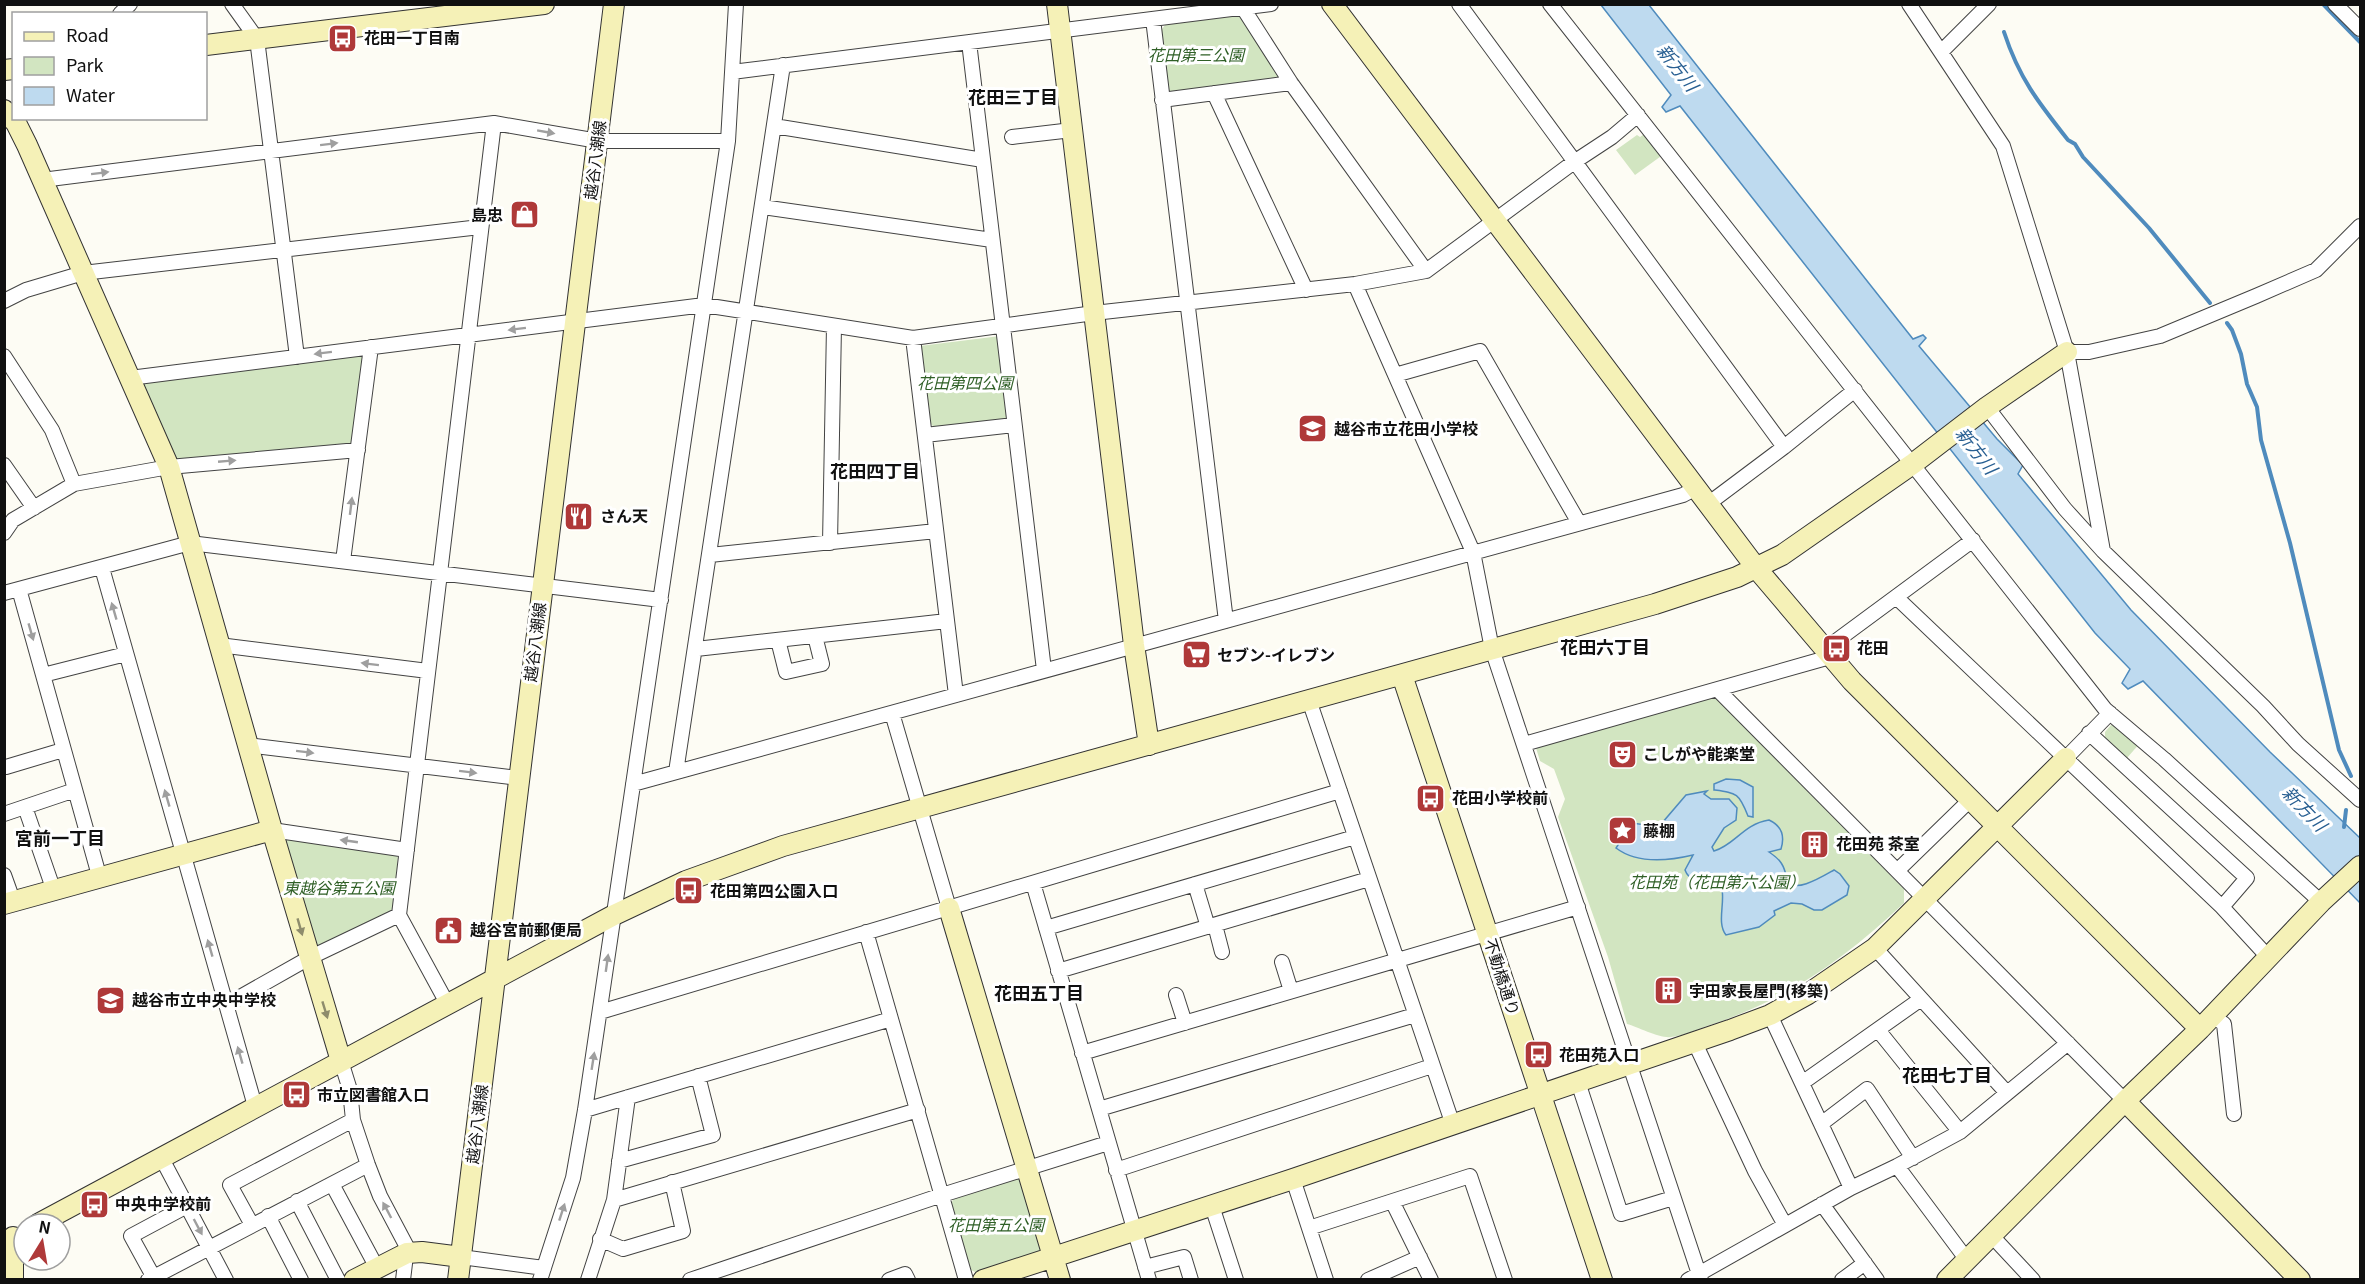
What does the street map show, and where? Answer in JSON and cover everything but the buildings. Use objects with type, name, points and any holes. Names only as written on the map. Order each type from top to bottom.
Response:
[{"type":"street","points":[[232,4],[257,39],[297,357]]},
{"type":"street","points":[[207,45],[257,39],[418,12],[544,4]]},
{"type":"street","name":"越谷八潮線","points":[[458,1280],[614,4]]},
{"type":"street","points":[[354,1280],[407,1253],[422,1252],[461,1257],[542,1274],[573,1178],[600,1012],[728,141],[736,4]]},
{"type":"street","points":[[1057,4],[1134,645],[1149,745]]},
{"type":"street","points":[[732,72],[1272,4]]},
{"type":"street","points":[[1332,4],[1757,569],[1827,654],[1997,827],[2207,1023],[2224,1024],[2234,1114]]},
{"type":"street","points":[[1459,4],[1784,447]]},
{"type":"street","points":[[1550,4],[2110,713],[2321,902]]},
{"type":"street","points":[[1910,4],[2003,146],[2067,352],[2103,551]]},
{"type":"street","points":[[1942,51],[1989,4]]},
{"type":"street","points":[[2335,4],[2361,29]]},
{"type":"street","points":[[1243,8],[1291,82],[1426,272]]},
{"type":"street","points":[[1153,19],[1226,621]]},
{"type":"street","points":[[969,42],[1044,670]]},
{"type":"street","points":[[676,772],[783,66]]},
{"type":"street","points":[[1162,100],[1291,82]]},
{"type":"street","points":[[1214,93],[1306,290]]},
{"type":"street","points":[[130,378],[704,305],[913,338],[1094,313],[1355,284],[1426,272],[1574,162],[1612,137],[1638,115]]},
{"type":"street","points":[[8,122],[42,180],[169,467],[247,745],[350,1089],[353,1120],[380,1196],[407,1247],[403,1280]]},
{"type":"street","points":[[448,1005],[399,915],[494,123]]},
{"type":"street","points":[[42,180],[494,123],[598,141],[728,141]]},
{"type":"street","points":[[774,126],[983,160]]},
{"type":"street","points":[[1012,137],[1072,130]]},
{"type":"street","points":[[762,207],[992,240]]},
{"type":"street","points":[[60,1212],[614,915],[686,881],[783,846],[1703,590],[1757,569],[1815,534],[1987,407],[2067,352],[2088,352],[2160,336],[2286,283],[2316,270],[2361,226]]},
{"type":"street","points":[[4,301],[26,290],[83,273],[480,227]]},
{"type":"street","points":[[1355,284],[1473,552],[1492,649],[1673,1198],[1696,1278],[1822,1204],[1960,1132],[2068,1043]]},
{"type":"street","points":[[830,543],[834,326]]},
{"type":"street","points":[[913,338],[956,694]]},
{"type":"street","points":[[343,561],[371,347]]},
{"type":"street","points":[[1395,375],[1480,351],[1579,523]]},
{"type":"street","points":[[4,356],[52,430],[74,484]]},
{"type":"street","points":[[1708,504],[1855,390]]},
{"type":"street","points":[[1987,407],[2066,509],[2103,551],[2263,706],[2298,744],[2361,800]]},
{"type":"street","points":[[925,435],[1014,425]]},
{"type":"street","points":[[4,532],[13,520],[74,484],[169,467],[358,450]]},
{"type":"street","points":[[4,465],[34,508]]},
{"type":"street","points":[[633,784],[1683,495],[1696,488]]},
{"type":"street","points":[[4,508],[13,520]]},
{"type":"street","points":[[710,555],[936,531]]},
{"type":"street","points":[[1524,744],[1718,690],[1827,654],[1896,597],[1973,540]]},
{"type":"street","points":[[4,593],[190,543],[661,600]]},
{"type":"street","points":[[102,568],[255,1106]]},
{"type":"street","points":[[19,589],[100,879]]},
{"type":"street","points":[[1896,597],[2222,907],[2269,958]]},
{"type":"street","points":[[696,649],[947,621]]},
{"type":"street","points":[[778,640],[786,672],[822,664],[815,636]]},
{"type":"street","points":[[219,645],[428,671]]},
{"type":"street","points":[[43,675],[126,654]]},
{"type":"street","name":"不動橋通り","points":[[1402,675],[1602,1280]]},
{"type":"street","points":[[1718,690],[2126,1101],[2300,1280]]},
{"type":"street","points":[[1309,700],[1452,1125]]},
{"type":"street","points":[[892,712],[1060,1280]]},
{"type":"street","points":[[989,1279],[1578,1083],[1770,1015],[1816,988],[1875,948],[2110,713]]},
{"type":"street","points":[[2089,734],[2247,878],[2222,907]]},
{"type":"street","points":[[247,745],[518,778]]},
{"type":"street","points":[[6,767],[63,750]]},
{"type":"street","points":[[4,814],[75,790]]},
{"type":"street","points":[[600,1012],[1340,791]]},
{"type":"street","points":[[1898,870],[1970,800]]},
{"type":"street","points":[[25,807],[54,891]]},
{"type":"street","points":[[4,875],[9,904],[272,830],[407,850]]},
{"type":"street","points":[[1046,928],[1355,837]]},
{"type":"street","points":[[1947,1280],[2207,1023],[2321,902],[2361,866]]},
{"type":"street","points":[[1058,971],[1369,879]]},
{"type":"street","points":[[1033,883],[1147,1273],[1184,1257],[1191,1280]]},
{"type":"street","points":[[1196,884],[1222,952]]},
{"type":"street","points":[[1082,1053],[1578,907]]},
{"type":"street","points":[[226,1005],[309,958],[399,915]]},
{"type":"street","points":[[866,932],[966,1280]]},
{"type":"street","points":[[1875,948],[2007,1093]]},
{"type":"street","points":[[1282,962],[1292,991]]},
{"type":"street","points":[[1176,995],[1185,1023]]},
{"type":"street","points":[[1802,1083],[1921,999]]},
{"type":"street","points":[[1099,1109],[1415,1015]]},
{"type":"street","points":[[1770,1015],[1851,1188]]},
{"type":"street","points":[[585,1110],[891,1019]]},
{"type":"street","points":[[1878,1030],[1960,1132]]},
{"type":"street","points":[[1695,1043],[1755,1171],[1785,1225]]},
{"type":"street","points":[[1116,1170],[1432,1066]]},
{"type":"street","points":[[619,1161],[713,1135],[698,1076]]},
{"type":"street","points":[[1578,1083],[1622,1214],[1673,1198]]},
{"type":"street","points":[[1821,1124],[1867,1089],[1913,1158]]},
{"type":"street","points":[[588,1280],[614,1200],[628,1097]]},
{"type":"street","points":[[614,1200],[918,1110]]},
{"type":"street","points":[[252,1225],[230,1185],[353,1120]]},
{"type":"street","points":[[690,1280],[711,1276],[942,1195],[1108,1143]]},
{"type":"street","points":[[160,1157],[226,1280]]},
{"type":"street","points":[[187,1206],[131,1236],[150,1278],[368,1165]]},
{"type":"street","points":[[1898,1166],[1967,1260]]},
{"type":"street","points":[[1309,1228],[1393,1203],[1470,1176],[1505,1280]]},
{"type":"street","points":[[1293,1179],[1326,1280]]},
{"type":"street","points":[[600,1239],[623,1249],[683,1230],[672,1182]]},
{"type":"street","points":[[332,1184],[377,1268]]},
{"type":"street","points":[[297,1201],[338,1280]]},
{"type":"street","points":[[1393,1203],[1431,1280]]},
{"type":"street","points":[[1822,1204],[1877,1280]]},
{"type":"street","points":[[1212,1206],[1236,1280]]},
{"type":"street","points":[[268,1216],[301,1280]]},
{"type":"street","points":[[1991,1236],[2033,1280]]},
{"type":"street","points":[[1368,1280],[1420,1257]]},
{"type":"street","points":[[1842,1280],[1865,1263]]},
{"type":"street","points":[[889,1280],[905,1274],[908,1280]]},
{"type":"green space","name":"花田第三公園","points":[[1237,16],[1243,19],[1280,74],[1278,79],[1172,92],[1166,88],[1160,32],[1165,25]]},
{"type":"green space","points":[[1647,132],[1664,154],[1635,175],[1616,150],[1637,135],[1640,137]]},
{"type":"green space","name":"花田第四公園","points":[[1000,336],[1008,415],[1004,420],[935,428],[930,423],[920,346]]},
{"type":"green space","points":[[366,349],[354,447],[172,462],[137,380]]},
{"type":"green space","name":"花田苑（花田第六公園）","points":[[1715,697],[1904,889],[1904,903],[1860,942],[1790,990],[1738,1015],[1686,1034],[1667,1037],[1627,1024],[1608,957],[1558,817],[1565,799],[1554,769],[1540,761],[1536,748]]},
{"type":"green space","points":[[2111,725],[2118,726],[2140,743],[2127,758],[2105,737],[2105,732]]},
{"type":"green space","name":"東越谷第五公園","points":[[278,835],[398,853],[394,911],[312,951]]},
{"type":"green space","name":"花田第五公園","points":[[1015,1178],[1023,1180],[1042,1246],[1039,1252],[977,1273],[971,1270],[951,1204],[954,1198]]},
{"type":"water","name":"新方川","points":[[1601,5],[1649,5],[1913,339],[1923,335],[1926,338],[1919,346],[1997,439],[2023,465],[2018,474],[2131,610],[2270,752],[2360,838],[2360,903],[2143,681],[2128,689],[2122,683],[2130,669],[2095,633],[1680,106],[1666,112],[1662,107],[1671,95]]},
{"type":"water","points":[[1726,779],[1740,780],[1753,787],[1753,817],[1748,816],[1739,798],[1732,793],[1714,790],[1714,784]]},
{"type":"water","points":[[1707,791],[1704,794],[1711,799],[1729,799],[1737,808],[1736,820],[1724,828],[1712,847],[1714,851],[1728,844],[1752,826],[1769,820],[1780,828],[1783,840],[1781,849],[1769,852],[1781,863],[1790,884],[1809,883],[1834,870],[1849,886],[1847,895],[1822,910],[1791,903],[1774,911],[1775,915],[1759,927],[1726,935],[1721,922],[1723,898],[1720,885],[1716,879],[1698,880],[1687,874],[1685,870],[1693,855],[1653,860],[1633,857],[1616,848],[1632,823],[1653,826],[1662,823],[1686,795]]},
{"type":"waterway","points":[[2323,4],[2360,42]]},
{"type":"waterway","points":[[2004,32],[2016,63],[2047,114],[2068,140],[2075,144],[2083,157],[2149,228],[2210,303]]},
{"type":"waterway","points":[[2227,323],[2241,354],[2247,384],[2257,407],[2261,440],[2290,543],[2339,750],[2351,776]]},
{"type":"waterway","points":[[2344,827],[2346,810]]},
{"type":"place","name":"花田一丁目南","points":[[343,38]]},
{"type":"place","name":"島忠","points":[[524,215]]},
{"type":"place","name":"越谷市立花田小学校","points":[[1313,429]]},
{"type":"place","name":"さん天","points":[[579,516]]},
{"type":"place","name":"花田","points":[[1836,648]]},
{"type":"place","name":"セブン-イレブン","points":[[1196,655]]},
{"type":"place","name":"こしがや能楽堂","points":[[1622,754]]},
{"type":"place","name":"花田小学校前","points":[[1431,798]]},
{"type":"place","name":"藤棚","points":[[1622,831]]},
{"type":"place","name":"花田苑 茶室","points":[[1815,844]]},
{"type":"place","name":"花田第四公園入口","points":[[689,891]]},
{"type":"place","name":"越谷宮前郵便局","points":[[449,930]]},
{"type":"place","name":"宇田家長屋門(移築)","points":[[1668,991]]},
{"type":"place","name":"越谷市立中央中学校","points":[[111,1000]]},
{"type":"place","name":"花田苑入口","points":[[1538,1055]]},
{"type":"place","name":"市立図書館入口","points":[[296,1095]]},
{"type":"place","name":"中央中学校前","points":[[94,1204]]},
{"type":"district","name":"花田三丁目","points":[[1013,98]]},
{"type":"district","name":"花田四丁目","points":[[875,472]]},
{"type":"district","name":"花田六丁目","points":[[1605,648]]},
{"type":"district","name":"宮前一丁目","points":[[60,839]]},
{"type":"district","name":"花田五丁目","points":[[1039,994]]},
{"type":"district","name":"花田七丁目","points":[[1947,1076]]}]
